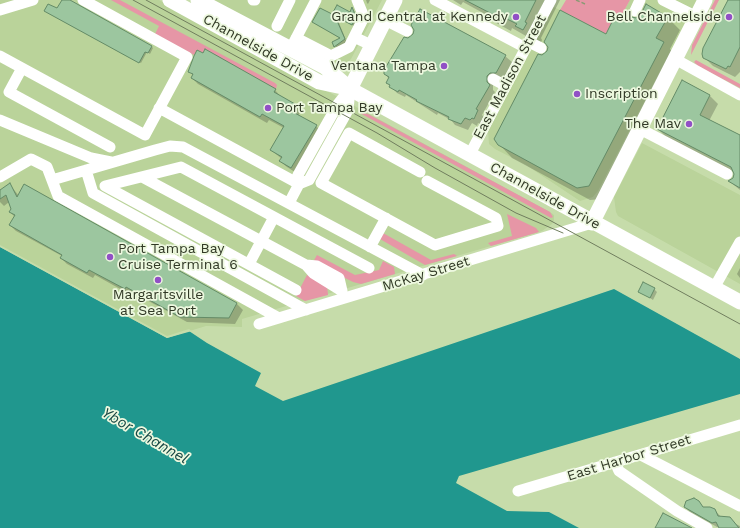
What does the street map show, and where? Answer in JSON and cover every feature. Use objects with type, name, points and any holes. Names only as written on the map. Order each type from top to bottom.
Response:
[{"type":"main road","name":"Channelside Drive","points":[[170,0],[196,4],[300,47],[350,89],[566,206],[592,223],[740,302]]},
{"type":"main road","points":[[350,89],[395,0]]},
{"type":"main road","points":[[592,223],[704,0]]},
{"type":"main road","name":"Channelside Drive","points":[[196,4],[319,82],[350,89]]},
{"type":"street","points":[[0,10],[34,0]]},
{"type":"street","points":[[83,0],[187,57],[145,135]]},
{"type":"street","points":[[277,26],[290,0]]},
{"type":"street","points":[[313,1],[300,47],[331,56],[349,47],[364,17],[356,0]]},
{"type":"street","points":[[435,0],[527,45],[541,48]]},
{"type":"street","name":"East Madison Street","points":[[470,154],[551,0]]},
{"type":"street","points":[[635,11],[640,0]]},
{"type":"street","points":[[662,0],[696,17]]},
{"type":"street","points":[[384,20],[407,31]]},
{"type":"street","points":[[354,37],[371,45]]},
{"type":"street","points":[[0,56],[145,135],[150,151]]},
{"type":"street","points":[[675,59],[740,95]]},
{"type":"street","points":[[22,68],[9,92],[110,147]]},
{"type":"street","points":[[493,79],[506,86]]},
{"type":"street","points":[[289,203],[299,184],[298,176],[338,104],[350,89]]},
{"type":"street","points":[[159,108],[299,184]]},
{"type":"street","points":[[0,120],[91,158],[111,162]]},
{"type":"street","points":[[640,129],[727,174]]},
{"type":"street","points":[[350,133],[496,218],[498,226],[435,245],[386,218],[321,183],[350,133]]},
{"type":"street","points":[[52,180],[150,151],[170,146],[183,147],[423,275]]},
{"type":"street","points":[[0,177],[31,159],[47,167],[58,196],[279,318]]},
{"type":"street","points":[[296,290],[106,186],[181,167],[369,268]]},
{"type":"street","points":[[86,170],[93,193],[306,310]]},
{"type":"street","points":[[142,177],[306,265],[317,266],[340,278],[343,295]]},
{"type":"street","points":[[249,264],[274,217]]},
{"type":"street","points":[[370,247],[386,218]]},
{"type":"street","name":"McKay Street","points":[[259,324],[306,310],[343,295],[423,275],[592,223]]},
{"type":"street","points":[[714,288],[740,242]]},
{"type":"street","name":"East Harbor Street","points":[[518,491],[740,425]]},
{"type":"street","points":[[641,455],[740,506]]},
{"type":"street","points":[[615,462],[619,471],[677,511],[707,528]]},
{"type":"path","points":[[576,0],[580,1],[584,5],[586,2]]},
{"type":"shaded area","points":[[0,0],[159,0],[550,212],[554,215],[554,220],[552,224],[542,231],[242,319],[242,327],[206,326],[167,338],[0,247]]},
{"type":"shaded area","points":[[111,0],[120,0],[275,83],[277,85],[276,89],[205,49],[203,53],[197,50],[194,55],[155,34],[159,26]]},
{"type":"shaded area","points":[[211,0],[382,0],[351,59],[347,63],[338,66],[332,65]]},
{"type":"shaded area","points":[[566,0],[630,0],[620,18],[615,16],[606,34],[560,10]]},
{"type":"shaded area","name":"Inscription","points":[[630,0],[697,0],[598,191],[593,197],[580,201],[526,165],[495,149],[489,144],[488,131],[552,6],[606,34],[615,16],[620,18]]},
{"type":"shaded area","points":[[715,0],[719,0],[691,55],[692,45]]},
{"type":"shaded area","points":[[696,60],[740,84],[740,88],[698,66],[694,62]]},
{"type":"shaded area","points":[[358,112],[368,114],[550,212],[553,217],[551,218]]},
{"type":"shaded area","points":[[642,143],[740,195],[740,284],[618,216],[614,197]]},
{"type":"shaded area","points":[[507,214],[536,228],[539,232],[491,246],[488,243],[512,236]]},
{"type":"shaded area","points":[[383,233],[431,260],[454,254],[457,256],[425,265],[380,239]]},
{"type":"shaded area","points":[[317,255],[355,275],[379,270],[383,261],[394,267],[395,274],[361,284],[353,282],[313,262]]},
{"type":"shaded area","points":[[307,275],[327,285],[328,295],[305,301],[296,296]]},
{"type":"water","name":"Ybor Channel","points":[[0,247],[167,338],[189,331],[207,343],[261,373],[255,386],[283,401],[614,289],[740,359],[740,394],[459,476],[456,483],[507,511],[549,512],[579,528],[0,528]]},
{"type":"pier","points":[[0,245],[167,336],[189,329],[192,331],[167,338],[0,247]]},
{"type":"building","points":[[62,0],[70,0],[152,46],[148,53],[145,52],[139,63],[44,11],[48,4],[57,8]]},
{"type":"building","name":"Grand Central at Kennedy","points":[[465,0],[536,0],[525,22],[527,23],[523,30],[515,26],[517,24],[495,13],[494,15]]},
{"type":"building","name":"Bell Channelside","points":[[728,0],[740,0],[740,47],[730,67],[728,66],[726,69],[703,58],[702,54],[703,48]]},
{"type":"building","name":"Inscription","points":[[646,4],[668,17],[656,38],[664,42],[589,186],[577,188],[498,145],[494,139],[538,54],[542,55],[547,51],[548,47],[544,42],[560,10],[606,34],[615,16],[621,19],[626,10],[632,17],[636,18],[641,14]]},
{"type":"building","points":[[337,5],[350,12],[352,7],[356,17],[352,25],[335,16],[345,39],[334,47],[332,42],[340,38],[312,22],[320,8],[332,14]]},
{"type":"building","name":"Ventana Tampa","points":[[420,9],[506,55],[496,73],[490,73],[487,76],[487,82],[490,85],[476,109],[478,110],[474,119],[472,118],[470,120],[465,118],[461,124],[448,119],[449,117],[416,101],[417,100],[399,90],[398,92],[389,87],[390,85],[386,83],[389,77],[384,74],[384,70],[404,37],[408,38],[413,34],[414,30],[411,25]]},
{"type":"building","name":"Port Tampa Bay","points":[[205,49],[276,89],[274,92],[295,104],[291,111],[317,125],[291,168],[279,161],[282,157],[270,150],[284,126],[262,114],[260,117],[191,78],[193,74],[188,72],[194,56],[197,50],[203,53]]},
{"type":"building","name":"The Mav","points":[[682,80],[710,95],[700,115],[740,135],[740,188],[728,181],[733,178],[734,174],[731,167],[657,129]]},
{"type":"building","name":"Port Tampa Bay Cruise Terminal 6","points":[[10,183],[17,197],[24,184],[237,303],[229,318],[180,317],[126,287],[125,289],[89,270],[87,273],[60,258],[62,255],[9,225],[15,215],[9,212],[11,209],[6,195],[0,199],[0,190]]},
{"type":"building","points":[[643,282],[655,288],[650,298],[638,292]]},
{"type":"building","points":[[694,498],[699,501],[703,507],[715,509],[718,516],[730,517],[739,528],[719,528],[716,522],[712,523],[684,507],[686,501]]},
{"type":"building","points":[[663,513],[692,528],[655,528]]},
{"type":"tram line","points":[[133,0],[377,133],[435,168],[516,213],[563,233]]},
{"type":"tram line","points":[[146,0],[740,324]]},
{"type":"place","name":"Grand Central at Kennedy","points":[[516,17]]},
{"type":"place","name":"Bell Channelside","points":[[729,17]]},
{"type":"place","name":"Ventana Tampa","points":[[444,66]]},
{"type":"place","name":"Inscription","points":[[577,94]]},
{"type":"place","name":"Port Tampa Bay","points":[[268,108]]},
{"type":"place","name":"The Mav","points":[[689,124]]},
{"type":"place","name":"Port Tampa Bay Cruise Terminal 6","points":[[110,257]]},
{"type":"place","name":"Margaritsville at Sea Port","points":[[158,280]]}]
